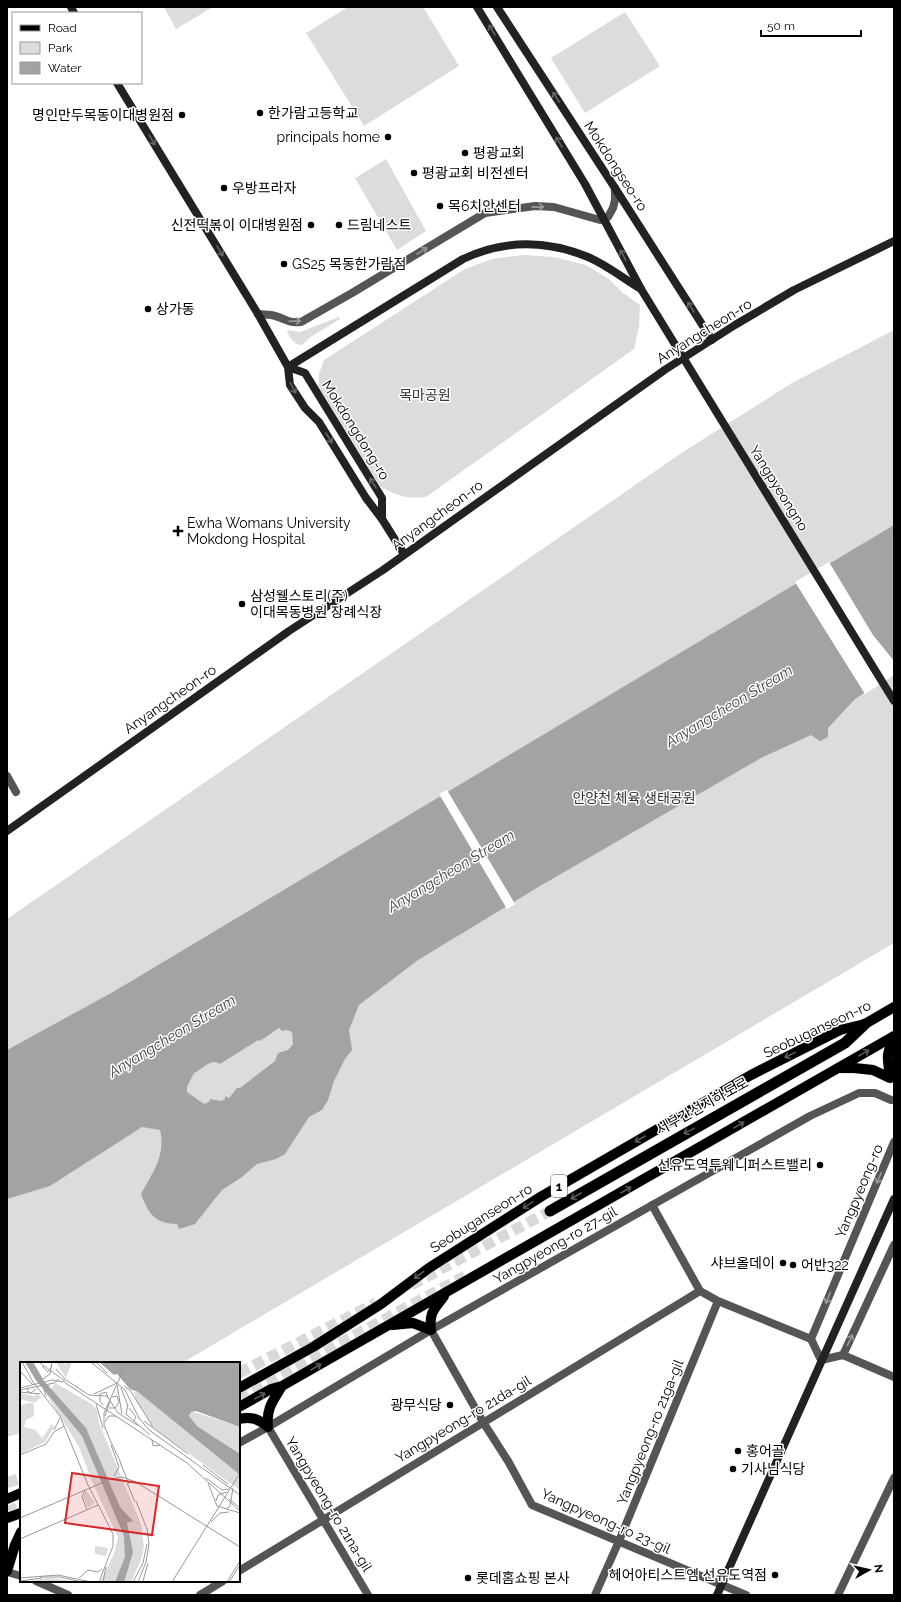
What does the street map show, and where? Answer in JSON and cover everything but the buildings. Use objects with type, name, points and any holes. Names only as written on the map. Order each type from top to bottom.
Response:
[{"type":"highway","name":"서부간선지하도로","points":[[550,1211],[845,1043],[865,1024]]},
{"type":"main road","points":[[477,7],[585,184],[641,289]]},
{"type":"main road","name":"Mokdongseo-ro","points":[[497,7],[712,340]]},
{"type":"main road","name":"Mokdongdong-ro","points":[[118,84],[258,314],[288,367],[290,385],[304,408],[319,422],[366,498],[382,519],[404,554]]},
{"type":"main road","name":"Anyangcheon-ro","points":[[7,831],[289,631],[383,570],[620,400],[712,340],[794,290],[894,241]]},
{"type":"main road","points":[[288,367],[444,270],[481,250],[500,246],[536,244],[568,250],[590,258],[641,289]]},
{"type":"main road","name":"Yangpyeongno","points":[[641,289],[894,701]]},
{"type":"main road","name":"Mokdongdong-ro","points":[[288,367],[306,373],[382,498],[382,519]]},
{"type":"main road","name":"Seobuganseon-ro","points":[[240,1387],[313,1347],[381,1304],[429,1268],[542,1196],[751,1074],[840,1030],[865,1024],[894,1007]]},
{"type":"main road","points":[[240,1406],[271,1389],[282,1386],[894,1036]]},
{"type":"main road","points":[[892,1080],[887,1058],[889,1048],[894,1041]]},
{"type":"main road","points":[[837,1068],[873,1070],[892,1080]]},
{"type":"main road","points":[[718,1595],[821,1360],[894,1199]]},
{"type":"main road","points":[[388,1325],[413,1323],[431,1330],[430,1320],[432,1313],[446,1293]]},
{"type":"main road","points":[[268,1427],[267,1416],[271,1403],[282,1386]]},
{"type":"main road","points":[[240,1419],[252,1418],[260,1420],[268,1427]]},
{"type":"main road","points":[[7,1498],[20,1493]]},
{"type":"main road","points":[[7,1518],[20,1513]]},
{"type":"main road","points":[[7,1571],[20,1534]]},
{"type":"street","points":[[258,314],[275,316],[292,322],[301,322],[485,213],[535,206],[554,207],[600,220],[608,217],[613,208],[615,188]]},
{"type":"street","points":[[7,776],[16,792]]},
{"type":"street","name":"Yangpyeong-ro 27-gil","points":[[240,1442],[431,1330],[810,1116],[859,1093],[875,1092],[891,1100]]},
{"type":"street","name":"Yangpyeong-ro","points":[[811,1339],[894,1142]]},
{"type":"street","points":[[652,1205],[700,1291],[718,1301],[811,1339],[821,1360],[843,1355],[894,1377]]},
{"type":"street","points":[[843,1355],[894,1245]]},
{"type":"street","name":"Yangpyeong-ro 21da-gil","points":[[240,1570],[700,1291]]},
{"type":"street","name":"Yangpyeong-ro 21ga-gil","points":[[595,1595],[619,1541],[718,1301]]},
{"type":"street","name":"Yangpyeong-ro 23-gil","points":[[431,1330],[508,1461],[532,1506],[746,1595]]},
{"type":"street","name":"Yangpyeong-ro 21na-gil","points":[[268,1427],[368,1595]]},
{"type":"street","points":[[838,1595],[894,1478]]},
{"type":"street","points":[[7,1571],[20,1576]]},
{"type":"street","points":[[38,1582],[68,1595]]},
{"type":"street","points":[[200,1595],[221,1582]]},
{"type":"green space","points":[[164,7],[213,7],[176,29]]},
{"type":"green space","points":[[348,7],[423,7],[459,66],[364,126],[306,33]]},
{"type":"green space","points":[[625,12],[660,66],[585,113],[551,58]]},
{"type":"green space","points":[[386,159],[426,231],[397,250],[355,178]]},
{"type":"green space","name":"목마공원","points":[[524,255],[554,257],[586,265],[609,279],[623,293],[640,305],[639,326],[634,349],[426,497],[413,498],[402,496],[380,486],[319,387],[319,374],[324,360],[465,269],[492,259]]},
{"type":"green space","points":[[339,317],[340,319],[309,338],[302,345],[294,342],[287,331],[300,332]]},
{"type":"green space","name":"안양천 체육 생태공원","points":[[894,330],[894,943],[184,1362],[20,1362],[20,1433],[7,1437],[7,919],[680,454],[792,383]]},
{"type":"water","name":"Anyangcheon Stream","points":[[894,525],[894,673],[855,699],[828,728],[828,737],[820,741],[811,735],[761,758],[535,889],[418,960],[359,1005],[349,1030],[352,1050],[345,1059],[334,1081],[328,1100],[322,1110],[309,1117],[285,1154],[276,1159],[257,1164],[242,1177],[222,1190],[195,1224],[179,1229],[177,1224],[158,1220],[146,1207],[141,1194],[160,1156],[161,1139],[160,1130],[142,1127],[50,1186],[7,1199],[7,1050],[113,992]],"holes":[[[279,1028],[282,1031],[287,1030],[292,1032],[293,1044],[288,1050],[278,1053],[275,1061],[240,1088],[237,1088],[229,1098],[225,1096],[225,1099],[221,1101],[210,1099],[209,1102],[204,1104],[187,1092],[187,1087],[194,1073],[209,1063],[213,1062],[220,1064],[258,1040],[260,1041]]]},
{"type":"pier","points":[[829,562],[873,635],[894,661],[894,675],[865,694],[795,582]]},
{"type":"pier","points":[[447,790],[515,904],[507,909],[439,794]]},
{"type":"tunnel","points":[[411,1285],[550,1211]]},
{"type":"tunnel","points":[[240,1399],[333,1347],[465,1276]]},
{"type":"tunnel","points":[[240,1372],[376,1303]]},
{"type":"tunnel","points":[[7,1483],[20,1478]]},
{"type":"tunnel","points":[[7,1512],[20,1506]]},
{"type":"place","name":"한가람고등학교","points":[[260,113]]},
{"type":"place","name":"명인만두목동이대병원점","points":[[182,115]]},
{"type":"place","name":"principals home","points":[[388,137]]},
{"type":"place","name":"평광교회","points":[[465,153]]},
{"type":"place","name":"평광교회 비전센터","points":[[414,173]]},
{"type":"place","name":"우방프라자","points":[[224,188]]},
{"type":"place","name":"목6치안센터","points":[[440,206]]},
{"type":"place","name":"신전떡볶이 이대병원점","points":[[311,225]]},
{"type":"place","name":"드림네스트","points":[[339,225]]},
{"type":"place","name":"GS25 목동한가람점","points":[[284,264]]},
{"type":"place","name":"상가동","points":[[148,309]]},
{"type":"place","name":"Ewha Womans University Mokdong Hospital","points":[[178,531]]},
{"type":"place","name":"삼성웰스토리(주) 이대목동병원 장례식장","points":[[242,604]]},
{"type":"place","name":"선유도역투웨니퍼스트밸리","points":[[820,1165]]},
{"type":"place","name":"샤브올데이","points":[[783,1263]]},
{"type":"place","name":"어반322","points":[[793,1265]]},
{"type":"place","name":"광무식당","points":[[450,1405]]},
{"type":"place","name":"홍어골","points":[[738,1451]]},
{"type":"place","name":"기사님식당","points":[[733,1469]]},
{"type":"place","name":"헤어아티스트엠 선유도역점","points":[[775,1575]]},
{"type":"place","name":"롯데홈쇼핑 본사","points":[[468,1578]]}]
